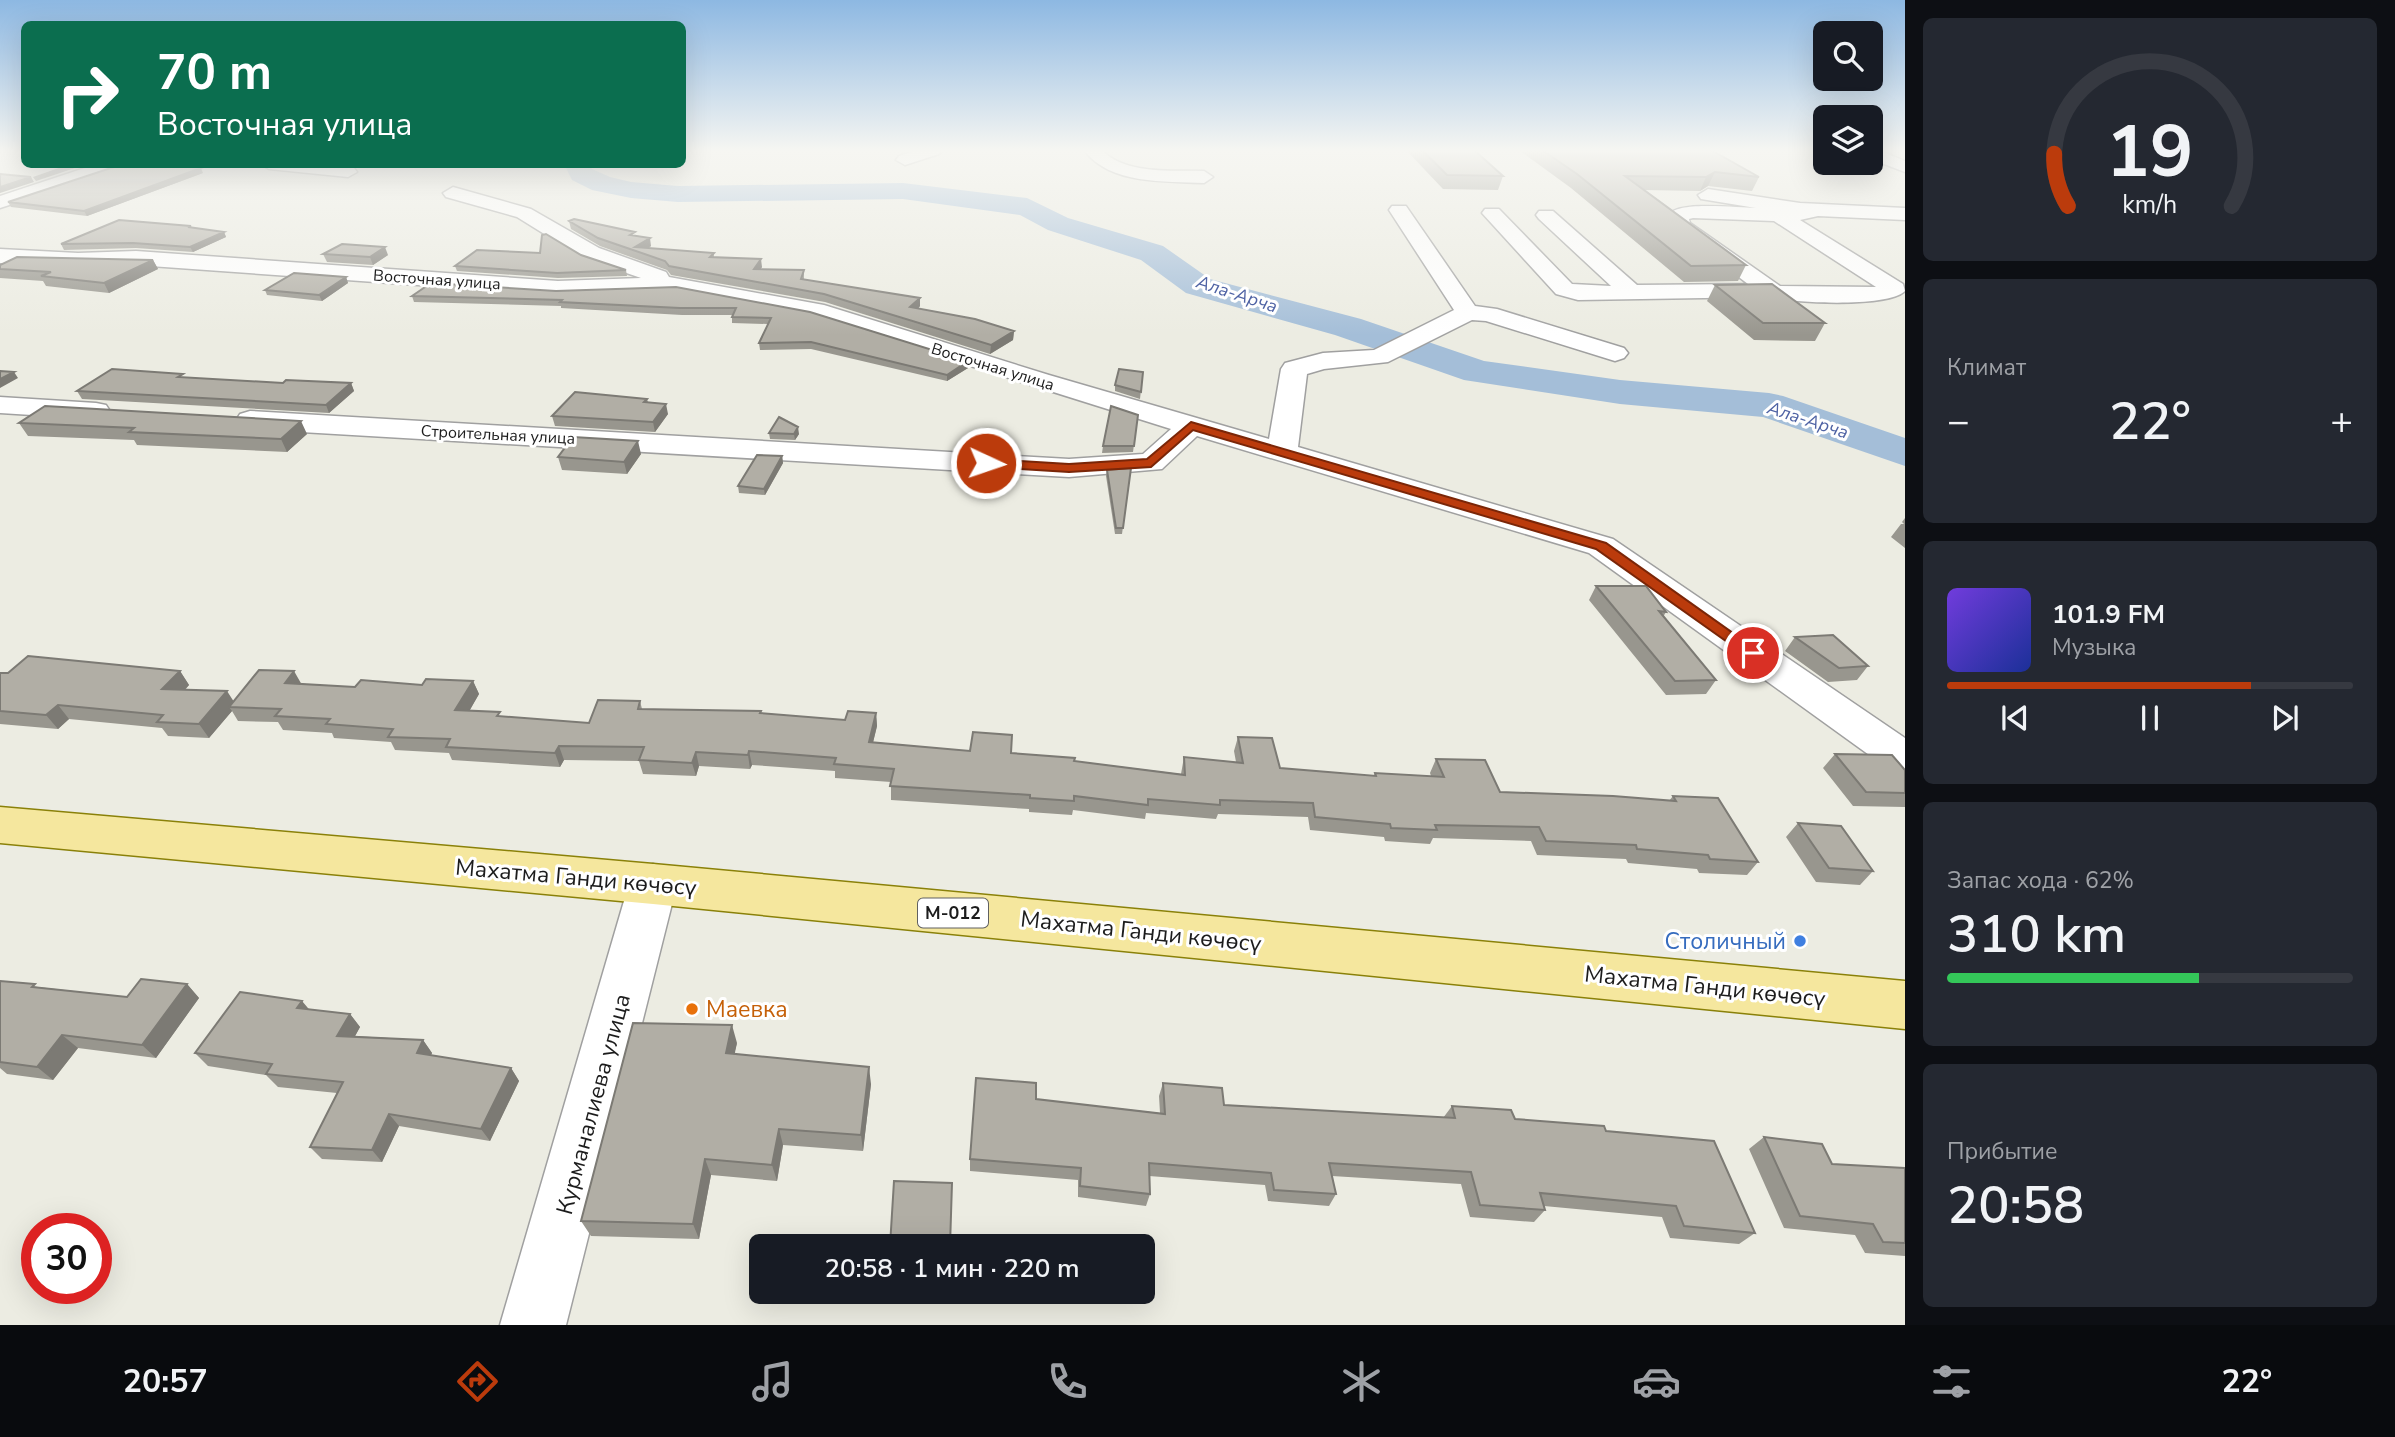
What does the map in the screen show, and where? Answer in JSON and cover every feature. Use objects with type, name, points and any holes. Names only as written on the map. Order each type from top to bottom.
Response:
[{"type":"main road","name":"Махатма Ганди көчөсү","points":[[0,825],[653,884],[1905,1005]]},
{"type":"street","points":[[520,212],[591,253],[677,284]]},
{"type":"street","points":[[1400,212],[1468,313]]},
{"type":"street","points":[[1772,290],[1681,225],[1679,216],[1691,212],[1905,214]]},
{"type":"street","points":[[1492,213],[1564,289],[1578,293],[1772,290],[1788,295],[1874,295],[1886,294],[1895,289],[1782,218],[1793,212]]},
{"type":"street","points":[[1546,215],[1631,292]]},
{"type":"street","name":"Восточная улица","points":[[0,256],[78,260],[136,258],[558,288],[677,284],[816,310],[1191,426],[1601,546],[1905,759]]},
{"type":"street","points":[[1282,453],[1294,369],[1323,361],[1379,357],[1468,313],[1488,314],[1615,353]]},
{"type":"street","points":[[0,405],[125,412]]},
{"type":"street","name":"Строительная улица","points":[[222,418],[1069,468],[1151,463],[1191,426]]},
{"type":"street","name":"Курманалиева улица","points":[[534,1325],[653,884]]},
{"type":"building","points":[[1624,212],[1674,212],[1746,265],[1691,266]]},
{"type":"building","points":[[574,219],[635,232],[630,235],[650,238],[635,247],[714,253],[710,257],[761,259],[754,269],[804,270],[801,279],[920,298],[910,307],[975,319],[1014,331],[991,345],[824,294],[669,266],[665,261],[598,238],[569,221]]},
{"type":"building","points":[[119,220],[191,226],[188,227],[224,232],[190,247],[133,243],[61,244]]},
{"type":"building","points":[[546,234],[581,255],[626,270],[557,273],[455,266],[477,250],[540,253],[542,235]]},
{"type":"building","points":[[342,244],[385,247],[370,257],[323,254]]},
{"type":"building","points":[[17,257],[153,260],[104,283],[41,276],[51,272],[0,269],[0,265]]},
{"type":"building","points":[[294,273],[346,277],[319,295],[265,290]]},
{"type":"building","points":[[431,283],[556,291],[676,287],[810,312],[968,361],[947,375],[811,342],[759,343],[771,318],[732,317],[736,308],[412,296]]},
{"type":"building","points":[[1772,284],[1825,323],[1763,323],[1715,285]]},
{"type":"building","points":[[112,369],[183,374],[178,377],[283,383],[286,380],[351,383],[326,405],[77,391]]},
{"type":"building","points":[[1119,369],[1143,372],[1141,392],[1115,385]]},
{"type":"building","points":[[0,371],[14,372],[0,379]]},
{"type":"building","points":[[575,392],[647,399],[644,402],[666,404],[653,422],[552,416]]},
{"type":"building","points":[[45,406],[301,421],[281,439],[129,432],[134,428],[19,423]]},
{"type":"building","points":[[1111,406],[1138,415],[1134,446],[1103,446]]},
{"type":"building","points":[[779,417],[798,427],[794,434],[769,433]]},
{"type":"building","points":[[573,437],[638,441],[624,462],[558,457]]},
{"type":"building","points":[[757,455],[782,456],[764,489],[738,486]]},
{"type":"building","points":[[1131,468],[1123,528],[1116,528],[1107,470]]},
{"type":"building","points":[[1596,586],[1646,586],[1666,612],[1659,611],[1716,680],[1675,681]]},
{"type":"building","points":[[1833,635],[1868,666],[1839,668],[1795,637]]},
{"type":"building","points":[[28,656],[180,671],[162,689],[227,691],[199,724],[157,722],[163,715],[58,705],[46,715],[0,711],[0,673],[8,673]]},
{"type":"building","points":[[259,670],[294,671],[285,683],[355,687],[361,680],[422,685],[426,679],[473,681],[455,710],[500,712],[497,716],[589,723],[598,700],[640,701],[638,709],[761,711],[760,713],[845,720],[848,711],[876,713],[869,742],[970,751],[973,732],[1012,735],[1011,753],[1075,758],[1074,761],[1185,775],[1184,757],[1243,763],[1238,737],[1272,738],[1280,768],[1376,776],[1375,773],[1444,777],[1436,759],[1485,760],[1500,792],[1676,801],[1673,796],[1718,798],[1758,862],[1710,859],[1708,855],[1637,849],[1636,845],[1546,841],[1539,827],[1435,825],[1437,830],[1391,828],[1390,824],[1315,817],[1313,803],[1220,800],[1220,805],[1148,799],[1148,805],[1074,796],[1074,801],[1030,798],[1030,795],[890,786],[894,769],[834,764],[836,758],[749,751],[748,755],[696,752],[692,763],[639,760],[644,747],[559,746],[555,753],[446,747],[450,739],[388,737],[393,729],[326,724],[330,719],[275,716],[281,709],[229,707]]},
{"type":"building","points":[[1835,754],[1892,755],[1905,770],[1905,793],[1866,792]]},
{"type":"building","points":[[1798,823],[1841,826],[1873,871],[1829,868]]},
{"type":"building","points":[[141,979],[187,984],[142,1045],[62,1035],[37,1067],[0,1062],[0,981],[127,997]]},
{"type":"building","points":[[240,992],[302,1001],[297,1008],[350,1014],[337,1036],[423,1040],[417,1053],[511,1068],[481,1129],[389,1114],[372,1150],[310,1147],[343,1082],[266,1074],[272,1064],[195,1053]]},
{"type":"building","points":[[633,1023],[732,1025],[726,1053],[869,1067],[861,1135],[779,1129],[772,1165],[705,1159],[693,1224],[581,1221]]},
{"type":"building","points":[[976,1078],[1036,1083],[1036,1099],[1165,1114],[1163,1083],[1222,1088],[1224,1105],[1455,1118],[1452,1106],[1511,1110],[1515,1119],[1604,1126],[1606,1131],[1714,1141],[1755,1233],[1684,1226],[1676,1206],[1540,1193],[1545,1210],[1480,1205],[1471,1172],[1329,1163],[1336,1194],[1274,1190],[1271,1173],[1149,1163],[1150,1194],[1080,1186],[1081,1168],[970,1159]]},
{"type":"building","points":[[1764,1137],[1822,1144],[1832,1164],[1905,1168],[1905,1243],[1883,1242],[1873,1224],[1800,1216]]},
{"type":"building","points":[[894,1181],[952,1183],[950,1234],[891,1234]]},
{"type":"waterway","name":"Ала-Арча","points":[[1036,212],[1058,224],[1152,253],[1198,286],[1348,327],[1478,372],[1620,392],[1769,405],[1905,453]]},
{"type":"place","name":"Столичный","points":[[1800,941]]},
{"type":"place","name":"Маевка","points":[[692,1009]]},
{"type":"route","points":[[986,463],[1069,468],[1151,463],[1191,426],[1601,546],[1753,653]]}]
